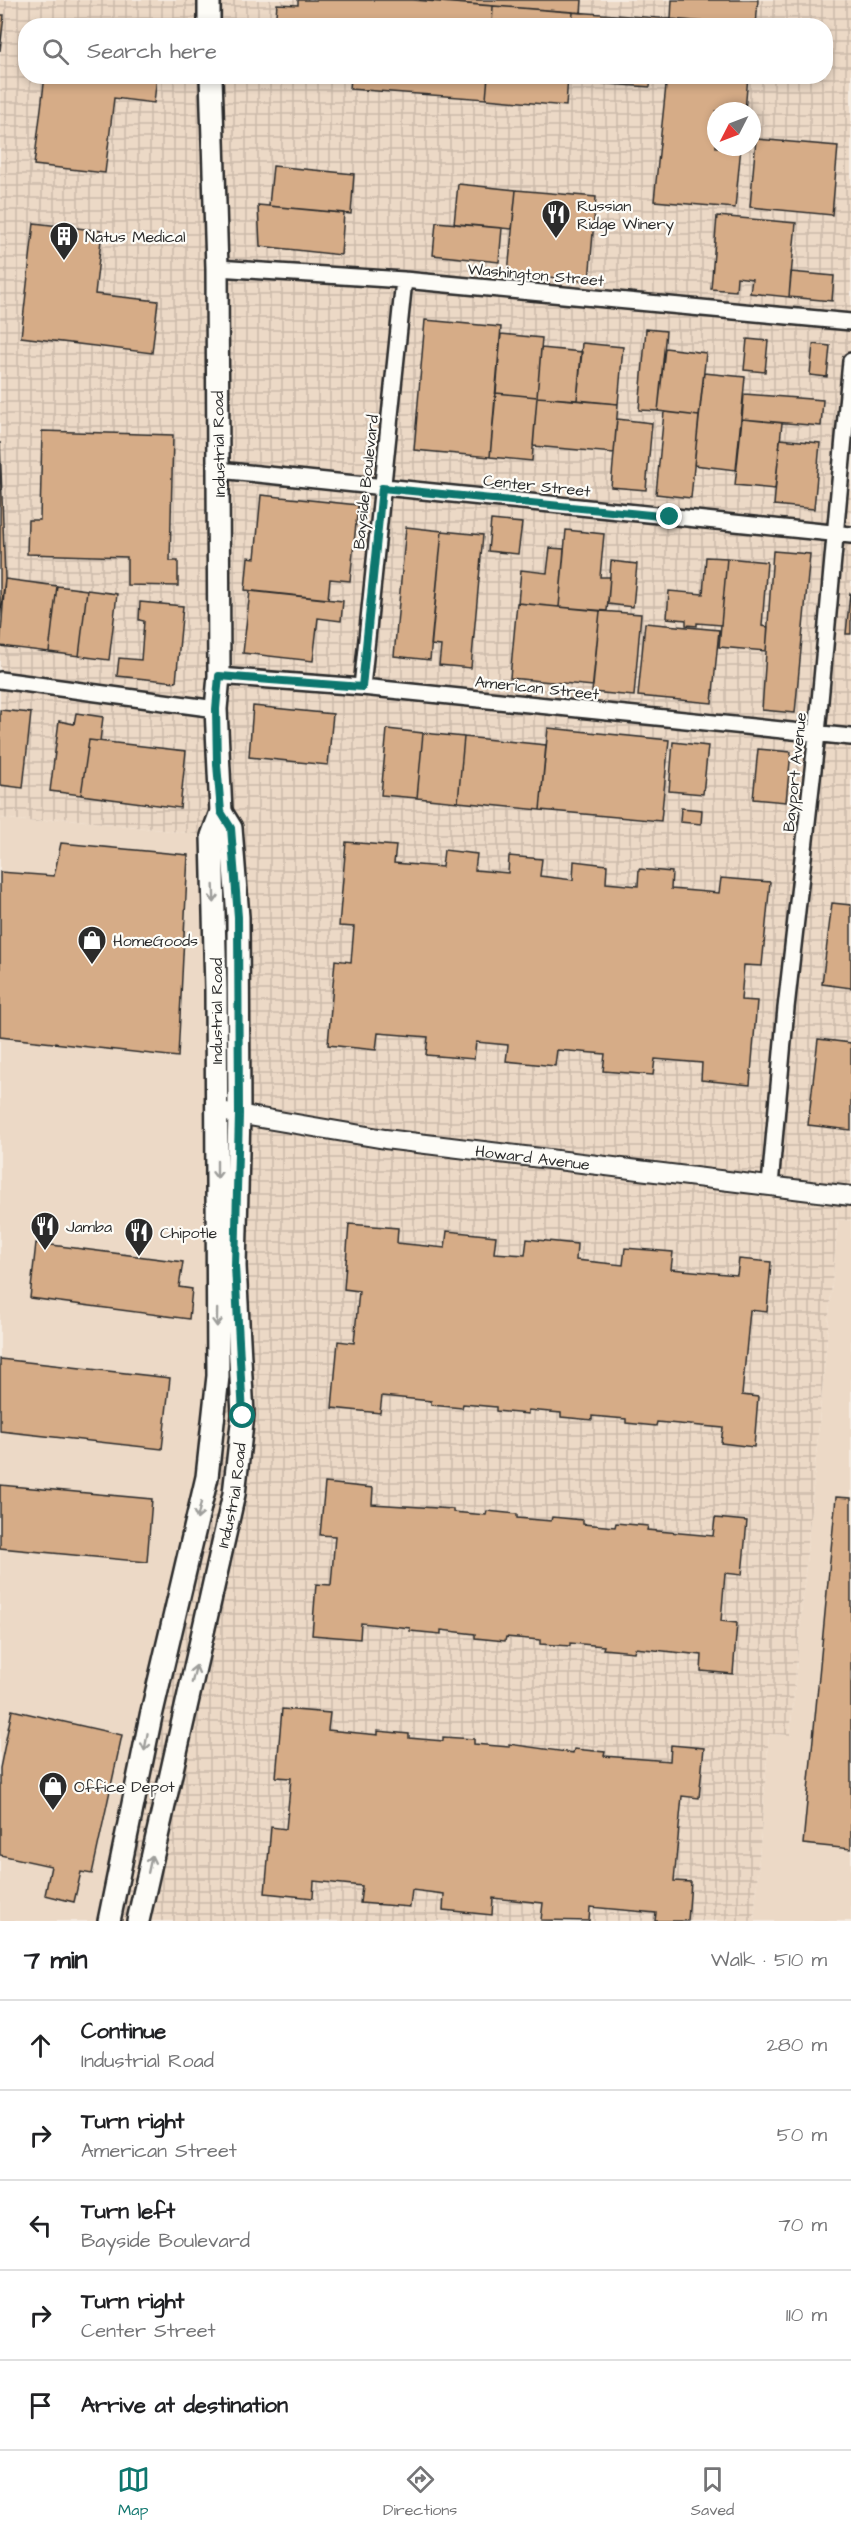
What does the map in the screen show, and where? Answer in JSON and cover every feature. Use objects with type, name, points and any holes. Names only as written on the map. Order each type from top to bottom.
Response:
[{"type":"main road","points":[[209,0],[209,18]]},
{"type":"main road","name":"Industrial Road","points":[[109,1921],[151,1716],[207,1477],[218,1376],[212,836],[221,812],[216,709],[219,676],[219,470],[216,363],[217,268],[211,84]]},
{"type":"main road","name":"Industrial Road","points":[[138,1921],[234,1494],[243,1416],[235,1266],[239,1114],[238,917],[231,828],[221,812]]},
{"type":"street","name":"Washington Street","points":[[217,268],[404,280],[851,322]]},
{"type":"street","name":"Bayside Boulevard","points":[[362,687],[404,280]]},
{"type":"street","name":"Bayport Avenue","points":[[770,1185],[786,1008],[817,734],[851,361]]},
{"type":"street","name":"Center Street","points":[[219,470],[851,535]]},
{"type":"street","name":"American Street","points":[[219,676],[362,687],[851,737]]},
{"type":"street","points":[[0,680],[216,709]]},
{"type":"street","name":"Howard Avenue","points":[[216,1111],[385,1139],[851,1196]]},
{"type":"shaded area","points":[[0,0],[851,0],[851,1221],[838,1219],[790,1735],[769,1734],[754,1921],[109,1921],[218,1376],[212,836],[61,818],[36,822],[0,818]]},
{"type":"shaded area","points":[[0,818],[36,822],[61,818],[212,836],[218,1376],[109,1921],[0,1921]]},
{"type":"shaded area","points":[[838,1219],[851,1221],[851,1921],[754,1921],[769,1734],[790,1735]]},
{"type":"building","points":[[298,0],[413,0],[493,6],[492,18],[276,18],[277,4],[298,5]]},
{"type":"building","points":[[419,0],[582,0],[581,13]]},
{"type":"building","points":[[672,0],[758,0],[757,18],[671,18]]},
{"type":"building","points":[[493,6],[573,12],[573,18],[492,18]]},
{"type":"building","points":[[573,12],[657,18],[573,18]]},
{"type":"building","points":[[0,15],[4,15],[0,51]]},
{"type":"building","points":[[44,84],[156,84],[154,103],[114,98],[105,173],[34,165]]},
{"type":"building","points":[[350,84],[487,84],[486,99],[350,89]]},
{"type":"building","points":[[487,84],[567,84],[566,106],[486,99]]},
{"type":"building","points":[[609,84],[650,84],[650,87]]},
{"type":"building","points":[[666,84],[747,84],[746,102],[707,102],[707,156],[740,156],[735,208],[654,201]]},
{"type":"building","points":[[761,139],[838,146],[832,215],[750,207],[754,156],[761,156]]},
{"type":"building","points":[[273,166],[354,174],[351,214],[269,206]]},
{"type":"building","points":[[458,184],[516,190],[512,229],[454,224]]},
{"type":"building","points":[[516,190],[596,197],[589,281],[508,273]]},
{"type":"building","points":[[258,205],[344,213],[341,255],[260,246]]},
{"type":"building","points":[[717,216],[796,223],[789,297],[750,293],[752,279],[737,277],[736,291],[711,289]]},
{"type":"building","points":[[436,222],[502,228],[499,262],[433,255]]},
{"type":"building","name":"Natus Medical","points":[[34,223],[102,231],[95,294],[158,301],[152,353],[21,337]]},
{"type":"building","points":[[791,272],[834,276],[832,301],[789,297]]},
{"type":"building","points":[[425,320],[501,327],[490,457],[414,450]]},
{"type":"building","points":[[646,329],[666,331],[658,411],[639,410]]},
{"type":"building","points":[[501,334],[542,338],[537,397],[496,393]]},
{"type":"building","points":[[747,339],[768,341],[765,372],[744,370]]},
{"type":"building","points":[[582,343],[623,347],[618,404],[577,400]]},
{"type":"building","points":[[813,344],[830,346],[827,377],[810,375]]},
{"type":"building","points":[[541,348],[582,352],[577,400],[537,397]]},
{"type":"building","points":[[665,348],[706,353],[699,416],[658,411]]},
{"type":"building","points":[[704,373],[745,377],[736,470],[694,465]]},
{"type":"building","points":[[496,393],[537,397],[532,461],[490,457]]},
{"type":"building","points":[[744,394],[823,400],[821,426],[742,419]]},
{"type":"building","points":[[537,397],[618,404],[614,453],[533,446]]},
{"type":"building","points":[[664,412],[699,416],[691,498],[656,494]]},
{"type":"building","points":[[617,419],[652,423],[646,490],[611,487]]},
{"type":"building","points":[[742,419],[782,423],[775,489],[735,485]]},
{"type":"building","points":[[42,431],[173,435],[170,561],[178,561],[178,586],[127,585],[127,557],[27,554],[28,520],[40,520]]},
{"type":"building","points":[[780,439],[820,443],[814,509],[774,505]]},
{"type":"building","points":[[0,442],[5,579],[0,617]]},
{"type":"building","points":[[261,495],[358,505],[350,581],[330,579],[328,599],[245,590],[248,557],[255,558]]},
{"type":"building","points":[[491,520],[522,523],[518,554],[488,551]]},
{"type":"building","points":[[406,527],[442,531],[430,660],[394,656]]},
{"type":"building","points":[[566,530],[604,534],[600,577],[610,577],[607,611],[559,607]]},
{"type":"building","points":[[442,531],[483,535],[471,668],[439,665],[441,646],[431,645]]},
{"type":"building","points":[[550,548],[564,549],[559,607],[518,603],[521,570],[547,573]]},
{"type":"building","points":[[773,551],[810,554],[795,713],[762,710]]},
{"type":"building","points":[[706,557],[727,558],[721,625],[697,623],[697,626],[686,625],[686,620],[667,618],[669,591],[703,594]]},
{"type":"building","points":[[727,558],[767,562],[762,626],[768,627],[766,651],[719,647]]},
{"type":"building","points":[[611,561],[637,564],[633,607],[608,604]]},
{"type":"building","points":[[5,579],[57,586],[49,652],[0,646]]},
{"type":"building","points":[[57,586],[87,590],[79,656],[49,652]]},
{"type":"building","points":[[87,590],[117,594],[109,660],[79,656]]},
{"type":"building","points":[[250,591],[343,601],[341,621],[318,618],[313,661],[243,653]]},
{"type":"building","points":[[850,593],[851,634],[846,634]]},
{"type":"building","points":[[140,602],[183,606],[176,682],[117,676],[119,658],[141,660],[144,621],[139,620]]},
{"type":"building","points":[[517,603],[600,611],[593,686],[510,678]]},
{"type":"building","points":[[600,611],[641,614],[634,696],[592,692]]},
{"type":"building","points":[[645,623],[719,630],[712,703],[638,696]]},
{"type":"building","points":[[253,706],[333,714],[328,765],[249,757]]},
{"type":"building","points":[[0,710],[31,713],[23,788],[0,785]]},
{"type":"building","points":[[76,713],[103,717],[100,741],[89,740],[81,795],[50,791],[59,721],[74,724]]},
{"type":"building","points":[[548,728],[669,740],[661,821],[540,810]]},
{"type":"building","points":[[387,729],[423,733],[417,798],[381,795]]},
{"type":"building","points":[[423,733],[464,737],[458,802],[417,798]]},
{"type":"building","points":[[464,737],[546,745],[540,810],[458,802]]},
{"type":"building","points":[[89,740],[186,751],[180,808],[81,795]]},
{"type":"building","points":[[673,742],[708,746],[703,794],[669,791]]},
{"type":"building","points":[[758,749],[791,752],[786,802],[753,799]]},
{"type":"building","points":[[681,808],[702,810],[701,824],[680,822]]},
{"type":"building","points":[[346,842],[396,846],[394,863],[442,867],[444,850],[477,854],[475,870],[508,873],[509,856],[542,859],[540,876],[573,880],[574,861],[607,865],[606,883],[638,886],[639,869],[672,872],[671,889],[719,893],[721,878],[770,882],[762,966],[744,965],[741,1000],[757,1001],[750,1085],[701,1080],[702,1063],[655,1059],[653,1075],[603,1071],[605,1054],[557,1050],[555,1066],[506,1061],[508,1045],[476,1042],[474,1059],[426,1055],[428,1037],[378,1033],[376,1050],[328,1045],[335,960],[351,962],[354,927],[339,926]]},
{"type":"building","name":"HomeGoods","points":[[61,843],[188,855],[178,1057],[0,1037],[0,872],[54,876]]},
{"type":"building","points":[[832,903],[851,905],[851,988],[822,984]]},
{"type":"building","points":[[818,1039],[851,1043],[851,1130],[808,1125]]},
{"type":"building","points":[[349,1224],[398,1228],[397,1243],[445,1248],[447,1231],[496,1236],[494,1253],[525,1255],[527,1239],[577,1244],[576,1260],[623,1265],[625,1248],[673,1252],[671,1269],[737,1275],[739,1259],[771,1262],[767,1312],[750,1310],[742,1395],[758,1397],[754,1447],[721,1443],[723,1428],[657,1422],[656,1426],[626,1423],[626,1419],[592,1416],[592,1420],[561,1417],[561,1413],[528,1410],[528,1414],[496,1411],[496,1407],[463,1404],[462,1408],[431,1405],[431,1401],[382,1396],[380,1413],[332,1408],[338,1341],[354,1343],[359,1291],[344,1289]]},
{"type":"building","points":[[36,1243],[183,1262],[179,1287],[192,1289],[189,1319],[30,1298]]},
{"type":"building","points":[[0,1359],[170,1378],[162,1449],[0,1431]]},
{"type":"building","points":[[325,1483],[373,1488],[372,1504],[453,1509],[453,1512],[486,1515],[487,1511],[517,1514],[517,1518],[551,1521],[552,1517],[583,1520],[583,1524],[615,1527],[616,1523],[648,1526],[647,1530],[713,1536],[715,1518],[747,1521],[742,1575],[725,1573],[721,1621],[737,1623],[733,1674],[701,1671],[702,1655],[635,1648],[634,1652],[570,1643],[570,1646],[540,1644],[540,1640],[506,1637],[505,1641],[475,1638],[475,1634],[441,1630],[441,1634],[361,1623],[360,1639],[312,1635],[316,1584],[331,1585],[335,1536],[320,1535]]},
{"type":"building","points":[[0,1485],[152,1499],[147,1562],[0,1548]]},
{"type":"building","points":[[836,1497],[851,1498],[851,1849],[803,1844]]},
{"type":"building","points":[[282,1709],[330,1713],[328,1730],[378,1735],[378,1731],[409,1734],[409,1738],[443,1741],[443,1737],[474,1739],[474,1744],[509,1747],[509,1744],[573,1753],[574,1749],[605,1752],[604,1756],[670,1761],[671,1745],[704,1748],[699,1798],[682,1796],[674,1881],[691,1882],[688,1921],[655,1921],[656,1913],[590,1907],[589,1921],[541,1920],[543,1903],[493,1898],[492,1915],[443,1910],[444,1894],[412,1890],[410,1907],[360,1903],[362,1886],[314,1881],[313,1898],[265,1893],[271,1827],[286,1829],[291,1778],[276,1777]]},
{"type":"building","name":"Office Depot","points":[[12,1710],[122,1735],[92,1874],[81,1872],[74,1902],[45,1895],[51,1866],[0,1855],[0,1768]]},
{"type":"place","name":"Russian Ridge Winery","points":[[556,240]]},
{"type":"place","name":"Natus Medical","points":[[64,262]]},
{"type":"place","name":"HomeGoods","points":[[92,966]]},
{"type":"place","name":"Jamba","points":[[45,1252]]},
{"type":"place","name":"Chipotle","points":[[139,1258]]},
{"type":"place","name":"Office Depot","points":[[53,1812]]},
{"type":"route","points":[[243,1416],[235,1266],[239,1114],[238,917],[231,828],[221,812],[217,764],[216,709],[219,676],[362,687],[382,488],[670,517]]}]
